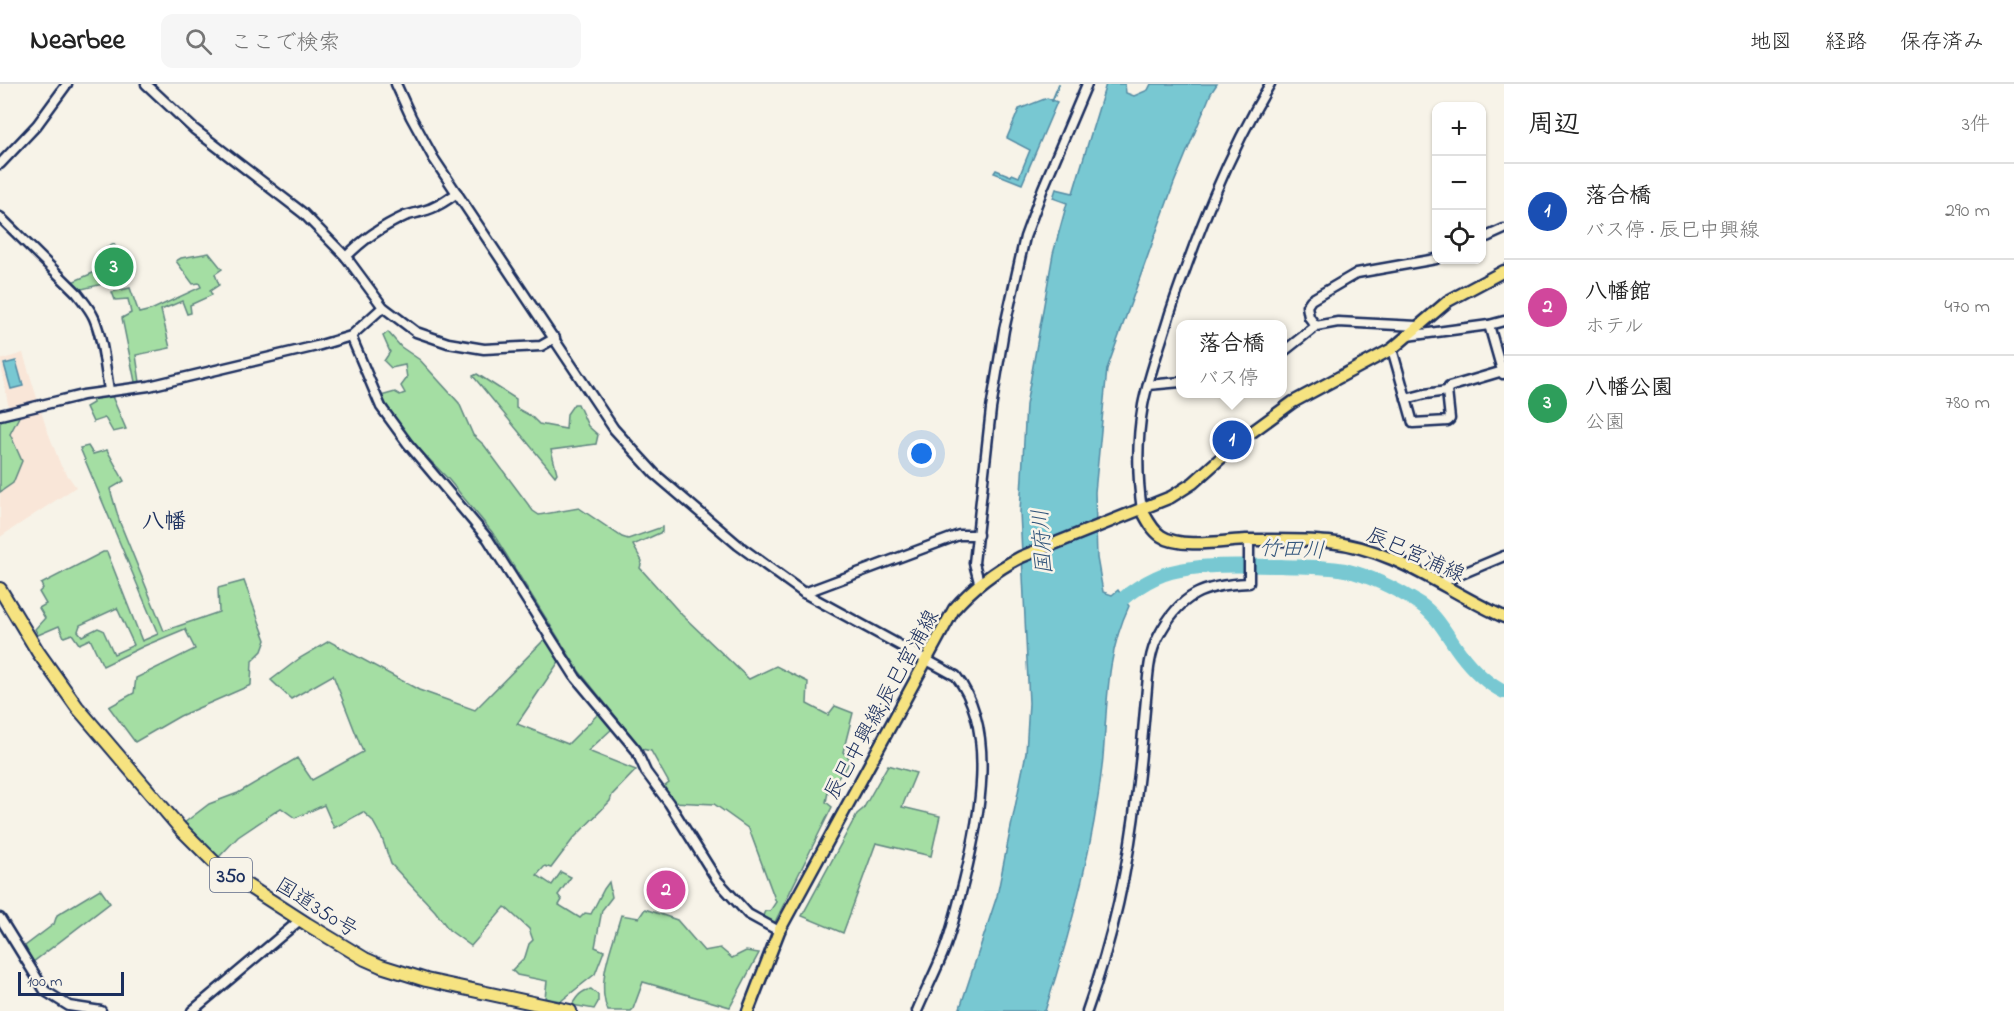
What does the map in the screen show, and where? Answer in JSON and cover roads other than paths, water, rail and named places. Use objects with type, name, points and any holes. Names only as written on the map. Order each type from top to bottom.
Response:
[{"type":"highway","name":"国道350号","points":[[0,589],[64,689],[180,828],[220,868],[365,959],[426,980],[570,1011]]},
{"type":"main road","name":"辰巳中興線;辰巳宮浦線","points":[[747,1011],[779,930],[954,609],[982,580],[997,569],[1021,557],[1171,497],[1193,483],[1241,440],[1293,402],[1392,349],[1448,301],[1504,271]]},
{"type":"main road","name":"辰巳宮浦線","points":[[1142,510],[1150,525],[1160,536],[1183,543],[1329,542],[1368,549],[1504,617]]},
{"type":"street","points":[[0,164],[37,125],[67,84]]},
{"type":"street","points":[[146,84],[194,129],[303,213],[346,257],[383,307],[416,332],[430,338],[484,349],[540,346],[555,338]]},
{"type":"street","points":[[396,84],[421,137],[457,193],[614,429],[649,468],[738,545],[804,593],[956,676],[964,687],[971,702],[979,732],[982,770],[970,855],[952,927],[917,1011]]},
{"type":"street","points":[[982,580],[974,563],[991,409],[1004,330],[1025,237],[1042,188],[1087,84]]},
{"type":"street","points":[[1142,510],[1138,460],[1143,407],[1148,386],[1180,284],[1217,187],[1270,84]]},
{"type":"street","points":[[346,257],[360,242],[389,225],[405,216],[443,203],[457,193]]},
{"type":"street","points":[[0,217],[77,293],[88,308],[98,332],[109,390]]},
{"type":"street","points":[[1486,237],[1504,229]]},
{"type":"street","points":[[1316,326],[1309,317],[1306,306],[1311,300],[1357,273],[1432,260]]},
{"type":"street","points":[[0,415],[109,390],[149,386],[317,346],[351,336],[383,307]]},
{"type":"street","points":[[1287,349],[1316,326],[1338,321],[1418,326]]},
{"type":"street","points":[[1406,336],[1504,321]]},
{"type":"street","points":[[1392,349],[1413,423],[1446,422],[1450,419],[1449,387],[1503,373],[1489,325]]},
{"type":"street","points":[[351,336],[381,407],[408,444],[488,539],[576,678],[636,750],[646,772],[669,803],[717,880],[748,914],[779,930]]},
{"type":"street","points":[[1148,386],[1176,383]]},
{"type":"street","points":[[1406,399],[1448,391]]},
{"type":"street","points":[[804,593],[959,535],[978,535]]},
{"type":"street","points":[[1087,1011],[1110,937],[1130,843],[1150,664],[1157,639],[1171,617],[1192,595],[1217,585],[1249,583],[1249,543]]},
{"type":"street","points":[[1440,583],[1504,556]]},
{"type":"street","points":[[0,918],[45,991],[69,1006],[101,1011]]},
{"type":"street","points":[[192,1011],[300,920]]},
{"type":"water","name":"国府川","points":[[1106,84],[1125,84],[1126,93],[1134,96],[1148,90],[1151,84],[1217,84],[1211,93],[1174,183],[1107,369],[1095,492],[1097,558],[1103,592],[1112,595],[1118,590],[1129,606],[1121,626],[1111,665],[1102,767],[1093,828],[1080,890],[1063,952],[1045,1011],[959,1011],[997,896],[1026,753],[1029,703],[1020,512],[1026,405],[1053,254],[1067,203],[1053,198],[1056,189],[1073,193]]},
{"type":"water","points":[[1047,98],[1057,102],[1022,184],[994,173],[996,170],[1019,177],[1030,150],[1007,138],[1019,109]]},
{"type":"water","points":[[16,361],[23,386],[11,389],[4,364]]},
{"type":"waterway","points":[[1052,101],[1059,84]]},
{"type":"waterway","name":"竹田川","points":[[1111,612],[1122,599],[1147,582],[1163,574],[1184,569],[1240,566],[1345,570],[1384,584],[1426,609],[1437,620],[1474,670],[1504,692]]},
{"type":"place","name":"八幡公園","points":[[114,267]]},
{"type":"place","name":"落合橋","points":[[1232,440]]},
{"type":"place","name":"八幡館","points":[[666,890]]},
{"type":"district","name":"八幡","points":[[164,520]]}]
